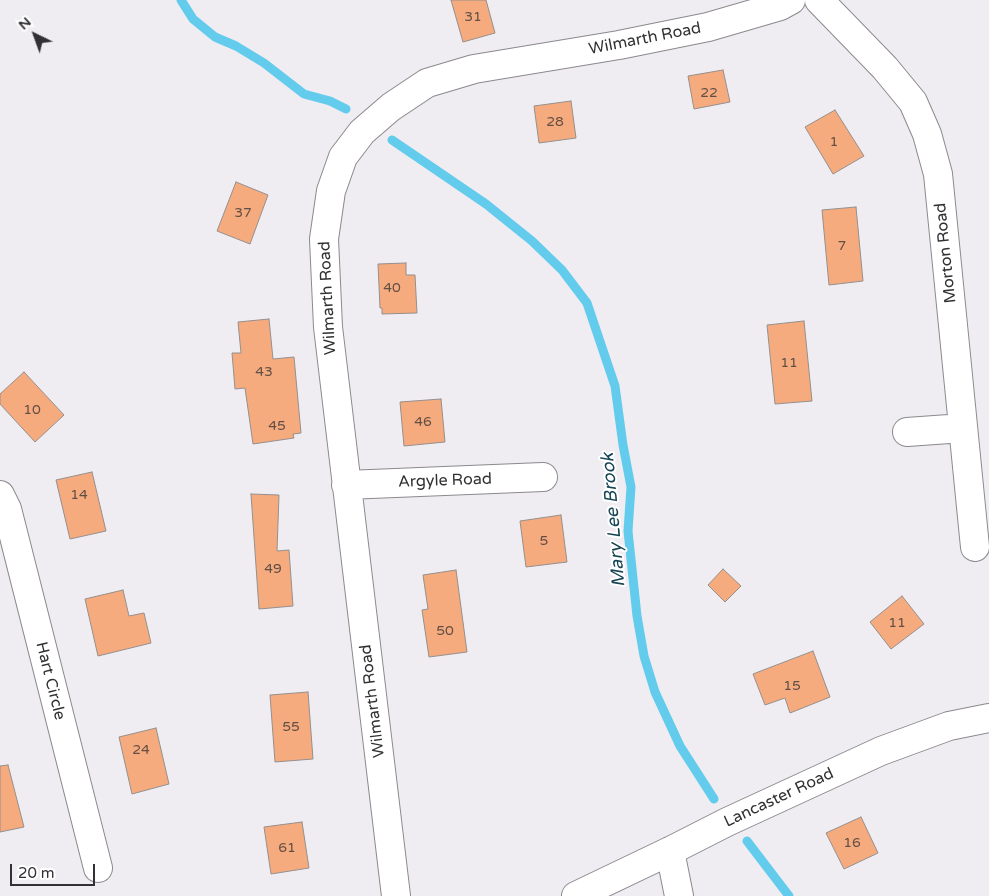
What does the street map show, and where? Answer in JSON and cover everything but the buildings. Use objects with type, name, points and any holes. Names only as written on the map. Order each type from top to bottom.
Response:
[{"type":"street","name":"Wilmarth Road","points":[[396,896],[328,327],[324,240],[331,191],[343,157],[362,132],[390,107],[427,83],[474,69],[619,45],[708,27],[780,6],[791,0]]},
{"type":"street","name":"Morton Road","points":[[818,0],[891,75],[913,102],[927,134],[938,174],[975,547]]},
{"type":"street","points":[[907,432],[963,428]]},
{"type":"street","name":"Argyle Road","points":[[346,485],[543,477]]},
{"type":"street","name":"Hart Circle","points":[[0,495],[6,509],[98,868]]},
{"type":"street","name":"Lancaster Road","points":[[576,896],[727,822],[881,751],[949,726],[989,718]]},
{"type":"street","points":[[670,851],[679,896]]},
{"type":"waterway","name":"Mary Lee Brook","points":[[181,0],[193,19],[215,37],[236,46],[264,63],[304,94],[330,101],[346,109]]},
{"type":"waterway","name":"Mary Lee Brook","points":[[392,140],[486,204],[532,241],[562,270],[587,303],[615,386],[631,487],[628,531],[637,616],[644,656],[655,692],[680,746],[714,799]]},
{"type":"waterway","name":"Mary Lee Brook","points":[[747,841],[789,896]]}]
